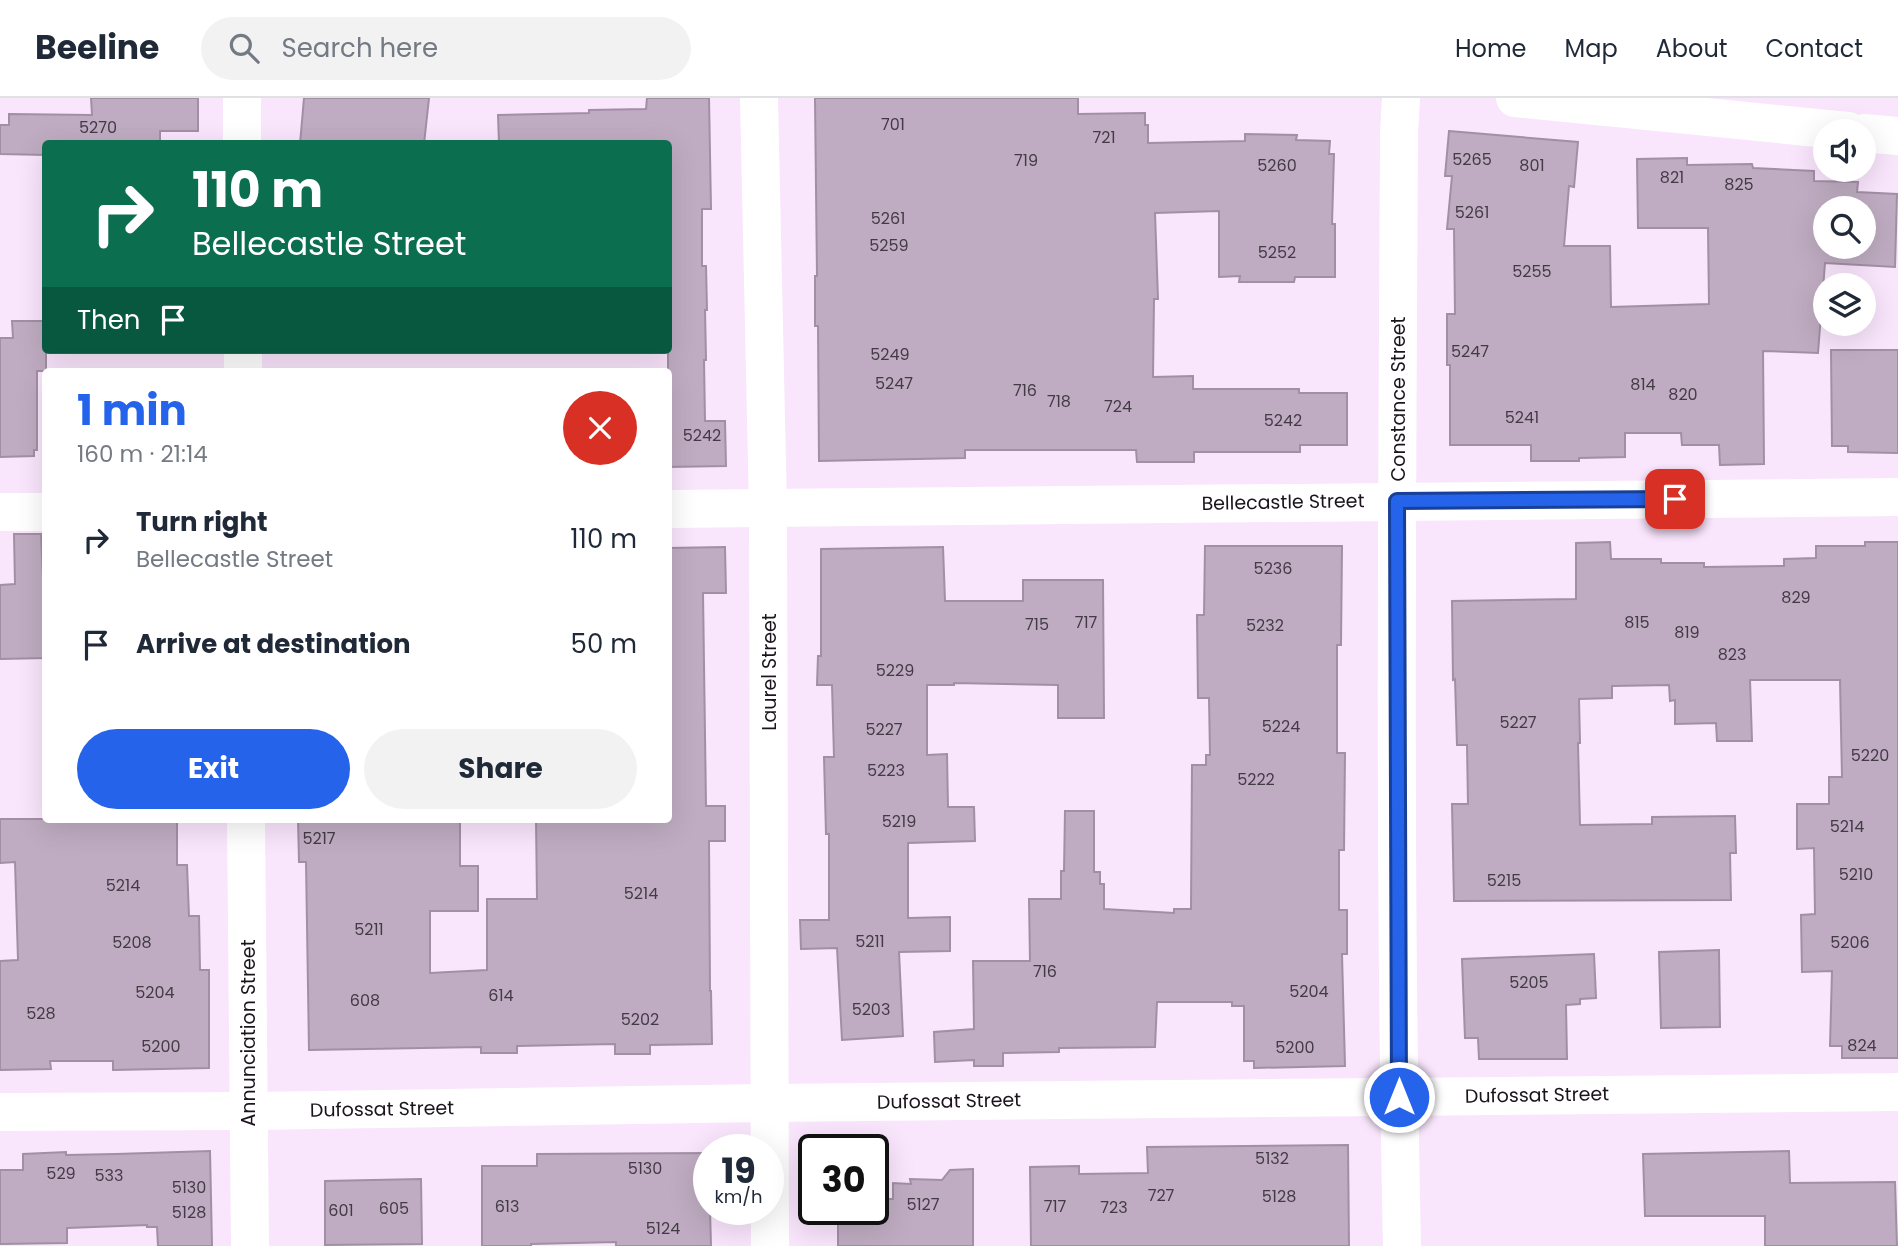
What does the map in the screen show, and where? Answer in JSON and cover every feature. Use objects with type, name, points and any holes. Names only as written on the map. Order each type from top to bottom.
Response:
[{"type":"street","points":[[242,98],[242,140]]},
{"type":"street","name":"Laurel Street","points":[[760,98],[768,509],[770,1246]]},
{"type":"street","name":"Constance Street","points":[[1401,98],[1398,148],[1397,501],[1402,1246]]},
{"type":"street","points":[[1515,98],[1813,128]]},
{"type":"street","points":[[1876,134],[1898,136]]},
{"type":"street","name":"Bellecastle Street","points":[[672,509],[1898,497]]},
{"type":"street","points":[[0,512],[42,512]]},
{"type":"street","name":"Annunciation Street","points":[[246,823],[250,1246]]},
{"type":"street","name":"Dufossat Street","points":[[0,1112],[1898,1092]]},
{"type":"building","points":[[91,98],[198,98],[198,131],[160,131],[160,140],[42,140],[42,155],[0,154],[0,125],[9,125],[9,114],[92,115]]},
{"type":"building","points":[[304,98],[429,98],[424,140],[300,140]]},
{"type":"building","points":[[647,98],[709,98],[711,209],[702,209],[702,266],[706,266],[707,310],[705,421],[725,421],[726,466],[672,467],[672,368],[668,368],[668,354],[672,354],[672,140],[499,140],[498,115],[646,109]]},
{"type":"building","points":[[815,98],[1078,98],[1078,114],[1145,113],[1148,143],[1245,141],[1245,134],[1297,135],[1296,140],[1330,141],[1329,154],[1334,154],[1332,224],[1335,224],[1335,277],[1295,277],[1294,282],[1239,282],[1240,276],[1219,277],[1219,211],[1155,213],[1158,299],[1154,299],[1153,377],[1193,376],[1193,389],[1299,389],[1299,393],[1347,393],[1347,445],[1300,445],[1300,452],[1194,452],[1194,462],[1137,462],[1136,450],[965,450],[965,458],[819,461],[818,326],[815,326]]},
{"type":"building","points":[[1449,131],[1578,142],[1574,187],[1569,186],[1564,246],[1610,246],[1611,307],[1709,304],[1708,228],[1638,228],[1637,159],[1687,158],[1687,165],[1752,164],[1753,168],[1813,171],[1813,182],[1858,182],[1857,192],[1897,194],[1895,267],[1825,263],[1824,273],[1813,273],[1813,336],[1819,336],[1818,353],[1763,351],[1764,464],[1720,465],[1719,445],[1682,445],[1681,433],[1625,433],[1625,457],[1579,458],[1579,461],[1531,461],[1531,445],[1450,445],[1447,314],[1455,314],[1454,229],[1447,229],[1452,176],[1445,176]]},
{"type":"building","points":[[12,321],[42,321],[42,354],[46,354],[46,368],[37,371],[37,450],[34,450],[34,456],[0,457],[0,338],[13,338]]},
{"type":"building","points":[[1831,350],[1898,350],[1898,453],[1848,452],[1848,446],[1832,446]]},
{"type":"building","points":[[14,534],[41,534],[42,658],[0,659],[0,585],[15,584]]},
{"type":"building","points":[[1610,542],[1611,559],[1661,559],[1661,563],[1704,563],[1704,567],[1784,566],[1784,559],[1816,558],[1816,546],[1865,546],[1865,542],[1898,542],[1898,1058],[1842,1058],[1842,1046],[1830,1046],[1832,971],[1802,972],[1801,915],[1815,914],[1814,848],[1797,849],[1797,804],[1829,804],[1829,777],[1842,777],[1840,680],[1750,680],[1752,741],[1717,741],[1716,723],[1675,724],[1675,700],[1670,701],[1669,685],[1612,686],[1612,698],[1579,699],[1580,825],[1652,824],[1652,817],[1735,816],[1736,853],[1730,853],[1731,900],[1454,901],[1452,804],[1468,804],[1467,745],[1457,745],[1452,601],[1576,599],[1576,543]]},
{"type":"building","points":[[1205,546],[1342,546],[1341,645],[1337,645],[1337,753],[1345,753],[1344,850],[1339,850],[1339,910],[1347,910],[1347,954],[1342,954],[1345,1066],[1254,1068],[1254,1061],[1244,1061],[1244,1006],[1232,1006],[1232,1002],[1157,1002],[1155,1047],[1059,1048],[1059,1052],[1003,1053],[1003,1066],[974,1066],[974,1060],[935,1062],[934,1032],[974,1029],[973,961],[1030,961],[1029,899],[1061,899],[1065,811],[1094,811],[1094,872],[1100,872],[1100,884],[1104,884],[1104,909],[1174,913],[1174,909],[1191,909],[1192,765],[1206,765],[1206,755],[1210,755],[1209,698],[1198,698],[1197,615],[1204,615]]},
{"type":"building","points":[[725,547],[726,593],[703,593],[706,806],[725,806],[725,841],[709,841],[712,1044],[650,1045],[650,1054],[615,1054],[615,1044],[517,1046],[517,1053],[481,1053],[481,1047],[309,1050],[306,862],[299,862],[298,823],[460,823],[460,866],[478,866],[478,911],[430,911],[430,973],[487,970],[487,899],[537,899],[536,823],[672,823],[672,548]]},
{"type":"building","points":[[943,547],[945,601],[1023,601],[1023,580],[1103,580],[1104,718],[1058,718],[1058,685],[927,685],[927,755],[947,754],[948,807],[974,807],[975,841],[908,843],[908,918],[950,917],[950,951],[899,952],[903,1036],[842,1040],[837,948],[801,949],[800,920],[829,920],[829,834],[826,834],[824,757],[834,757],[832,685],[817,685],[818,656],[821,656],[821,549]]},
{"type":"building","points":[[0,819],[42,819],[42,823],[177,823],[177,865],[187,865],[189,916],[199,916],[200,970],[209,970],[209,1068],[113,1070],[113,1061],[50,1061],[51,1069],[0,1070],[0,961],[18,960],[15,862],[0,863]]},
{"type":"building","points":[[1719,950],[1720,1027],[1661,1028],[1659,952]]},
{"type":"building","points":[[1594,954],[1596,998],[1580,999],[1580,1004],[1566,1005],[1567,1059],[1479,1059],[1478,1038],[1465,1038],[1462,959]]},
{"type":"building","points":[[1348,1145],[1349,1246],[1031,1246],[1030,1167],[1079,1166],[1079,1174],[1148,1173],[1147,1147]]},
{"type":"building","points":[[210,1151],[212,1246],[158,1246],[157,1227],[147,1225],[67,1228],[67,1243],[0,1244],[0,1170],[23,1170],[23,1154]]},
{"type":"building","points":[[1789,1151],[1790,1183],[1895,1182],[1897,1246],[1765,1246],[1765,1216],[1645,1216],[1643,1154]]},
{"type":"building","points":[[693,1153],[693,1225],[710,1225],[711,1246],[616,1246],[616,1242],[482,1246],[482,1166],[537,1166],[537,1154]]},
{"type":"building","points":[[973,1169],[973,1246],[838,1246],[838,1225],[889,1225],[889,1199],[893,1199],[893,1183],[911,1184],[910,1179],[942,1180],[950,1170]]},
{"type":"building","points":[[421,1179],[422,1244],[325,1245],[325,1181]]},
{"type":"route","points":[[1399,1097],[1397,501],[1675,499]]}]
